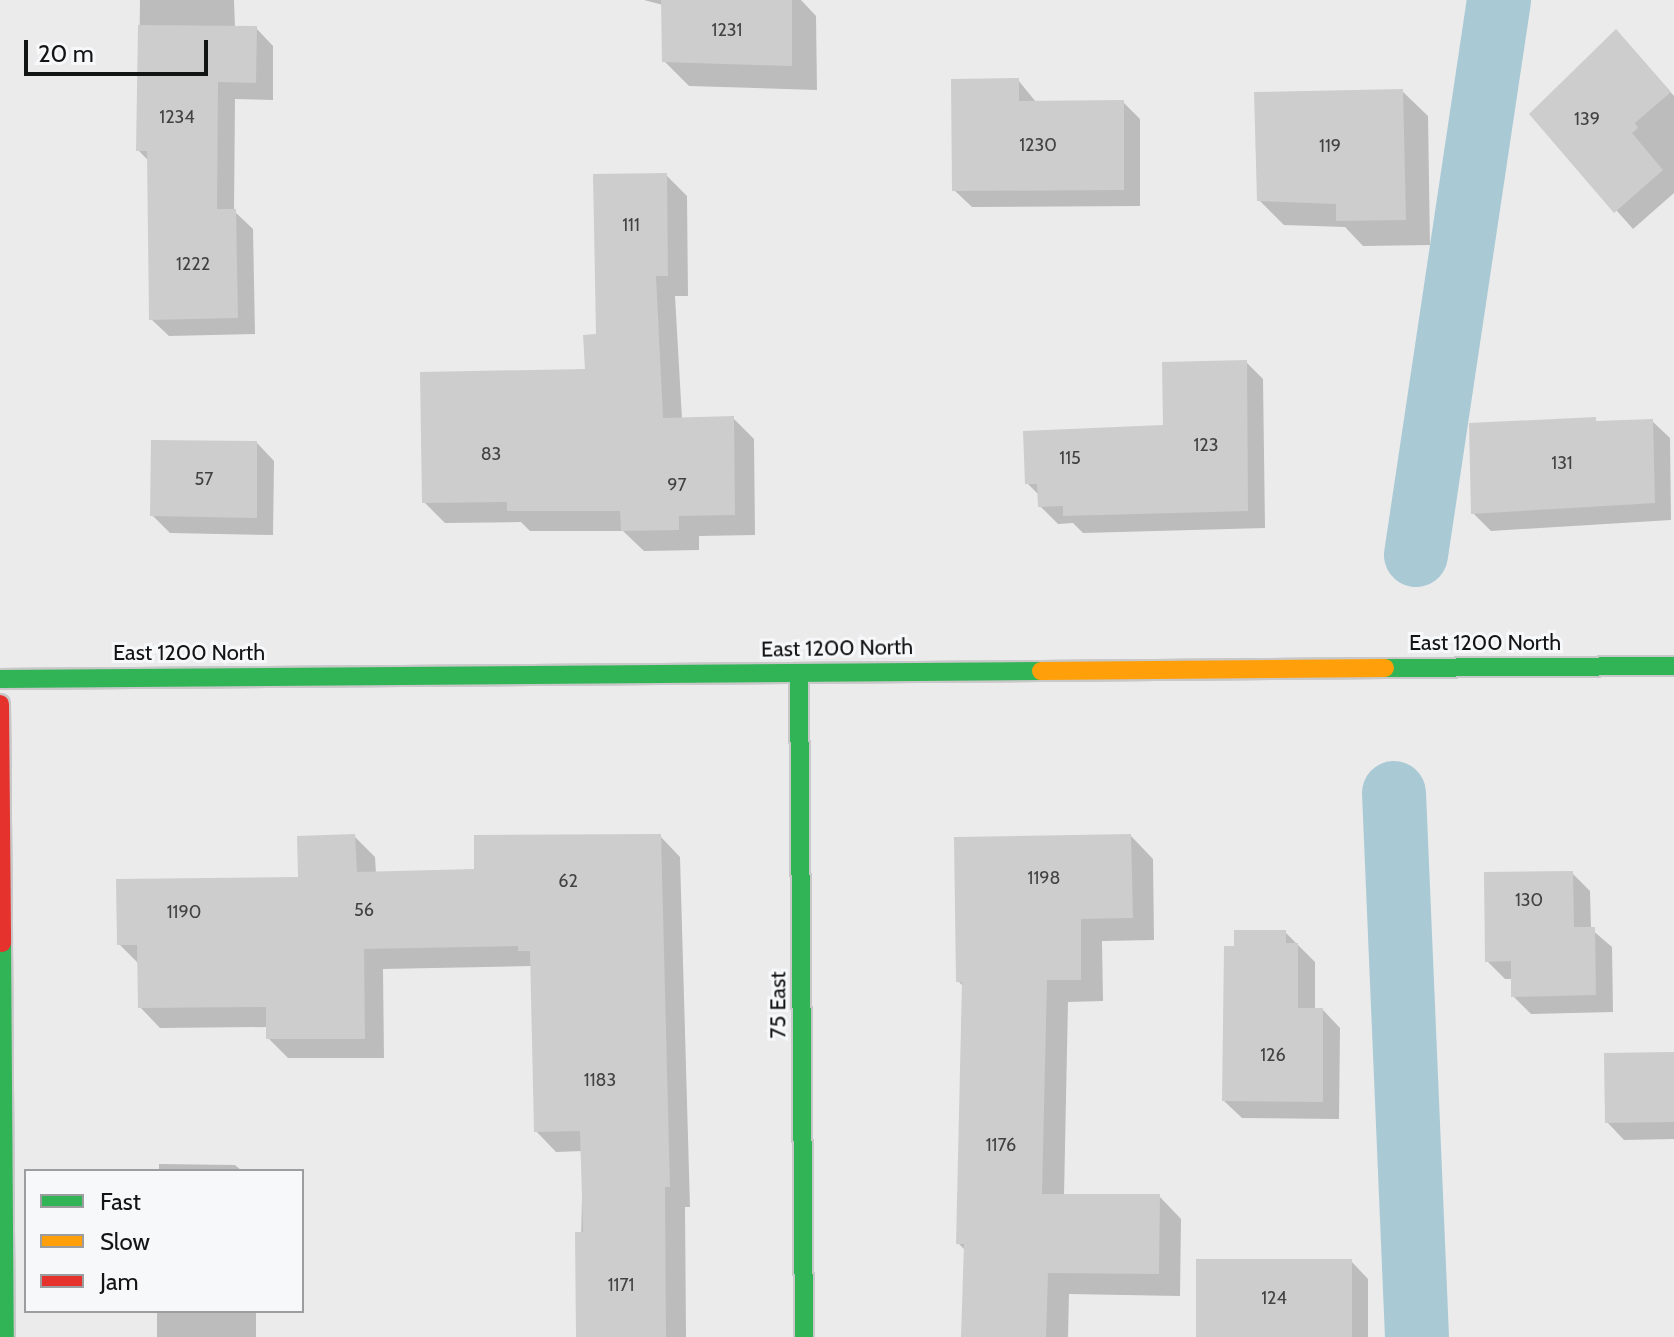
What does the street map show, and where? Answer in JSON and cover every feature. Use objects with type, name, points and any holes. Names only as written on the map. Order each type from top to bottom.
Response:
[{"type":"street","name":"East 1200 North","points":[[0,679],[1674,666]]},
{"type":"street","name":"75 East","points":[[799,673],[804,1337]]},
{"type":"street","points":[[0,704],[5,1337]]},
{"type":"building","points":[[661,0],[792,0],[792,66],[662,62]]},
{"type":"building","points":[[138,25],[257,26],[256,83],[218,82],[217,209],[236,209],[238,318],[149,320],[147,151],[136,151]]},
{"type":"building","points":[[1616,29],[1671,92],[1635,123],[1638,128],[1632,133],[1663,170],[1614,213],[1529,114]]},
{"type":"building","points":[[1019,78],[1019,101],[1124,100],[1124,190],[952,191],[951,79]]},
{"type":"building","points":[[1403,89],[1406,220],[1336,221],[1336,204],[1257,201],[1254,92]]},
{"type":"building","points":[[667,173],[668,276],[656,276],[663,418],[734,416],[735,515],[679,516],[679,530],[621,531],[620,511],[507,511],[507,502],[422,503],[420,372],[585,369],[583,335],[596,334],[593,174]]},
{"type":"building","points":[[1247,360],[1248,511],[1063,516],[1063,506],[1038,507],[1037,484],[1025,484],[1023,431],[1163,425],[1162,362]]},
{"type":"building","points":[[1596,417],[1596,421],[1653,419],[1655,503],[1471,514],[1469,423]]},
{"type":"building","points":[[151,440],[257,441],[257,518],[150,516]]},
{"type":"building","points":[[355,834],[357,872],[474,869],[474,835],[661,834],[670,1187],[665,1187],[666,1337],[576,1337],[575,1232],[583,1232],[580,1131],[534,1132],[530,951],[518,951],[518,946],[364,949],[365,1039],[266,1039],[266,1007],[138,1008],[137,945],[117,945],[116,879],[298,877],[297,836]]},
{"type":"building","points":[[1131,834],[1133,918],[1081,919],[1081,980],[1047,980],[1042,1194],[1160,1194],[1159,1274],[1048,1273],[1046,1337],[961,1337],[964,1244],[956,1244],[962,982],[956,982],[954,837]]},
{"type":"building","points":[[1573,871],[1574,927],[1595,927],[1596,995],[1511,997],[1511,961],[1485,962],[1484,872]]},
{"type":"building","points":[[1234,930],[1286,930],[1286,943],[1298,943],[1298,1008],[1323,1008],[1323,1102],[1222,1101],[1224,946],[1234,946]]},
{"type":"building","points":[[1674,1052],[1674,1122],[1605,1123],[1604,1053]]},
{"type":"building","points":[[1196,1259],[1352,1259],[1352,1337],[1196,1337]]},
{"type":"waterway","points":[[1416,555],[1499,0]]},
{"type":"waterway","points":[[1394,793],[1417,1337]]},
{"type":"traffic: fast","points":[[1385,668],[1674,666]]},
{"type":"traffic: fast","points":[[0,679],[1041,671]]},
{"type":"traffic: fast","points":[[799,673],[804,1337]]},
{"type":"traffic: fast","points":[[2,943],[5,1337]]},
{"type":"traffic: slow","points":[[1041,671],[1385,668]]},
{"type":"traffic: jam","points":[[0,704],[2,943]]}]
